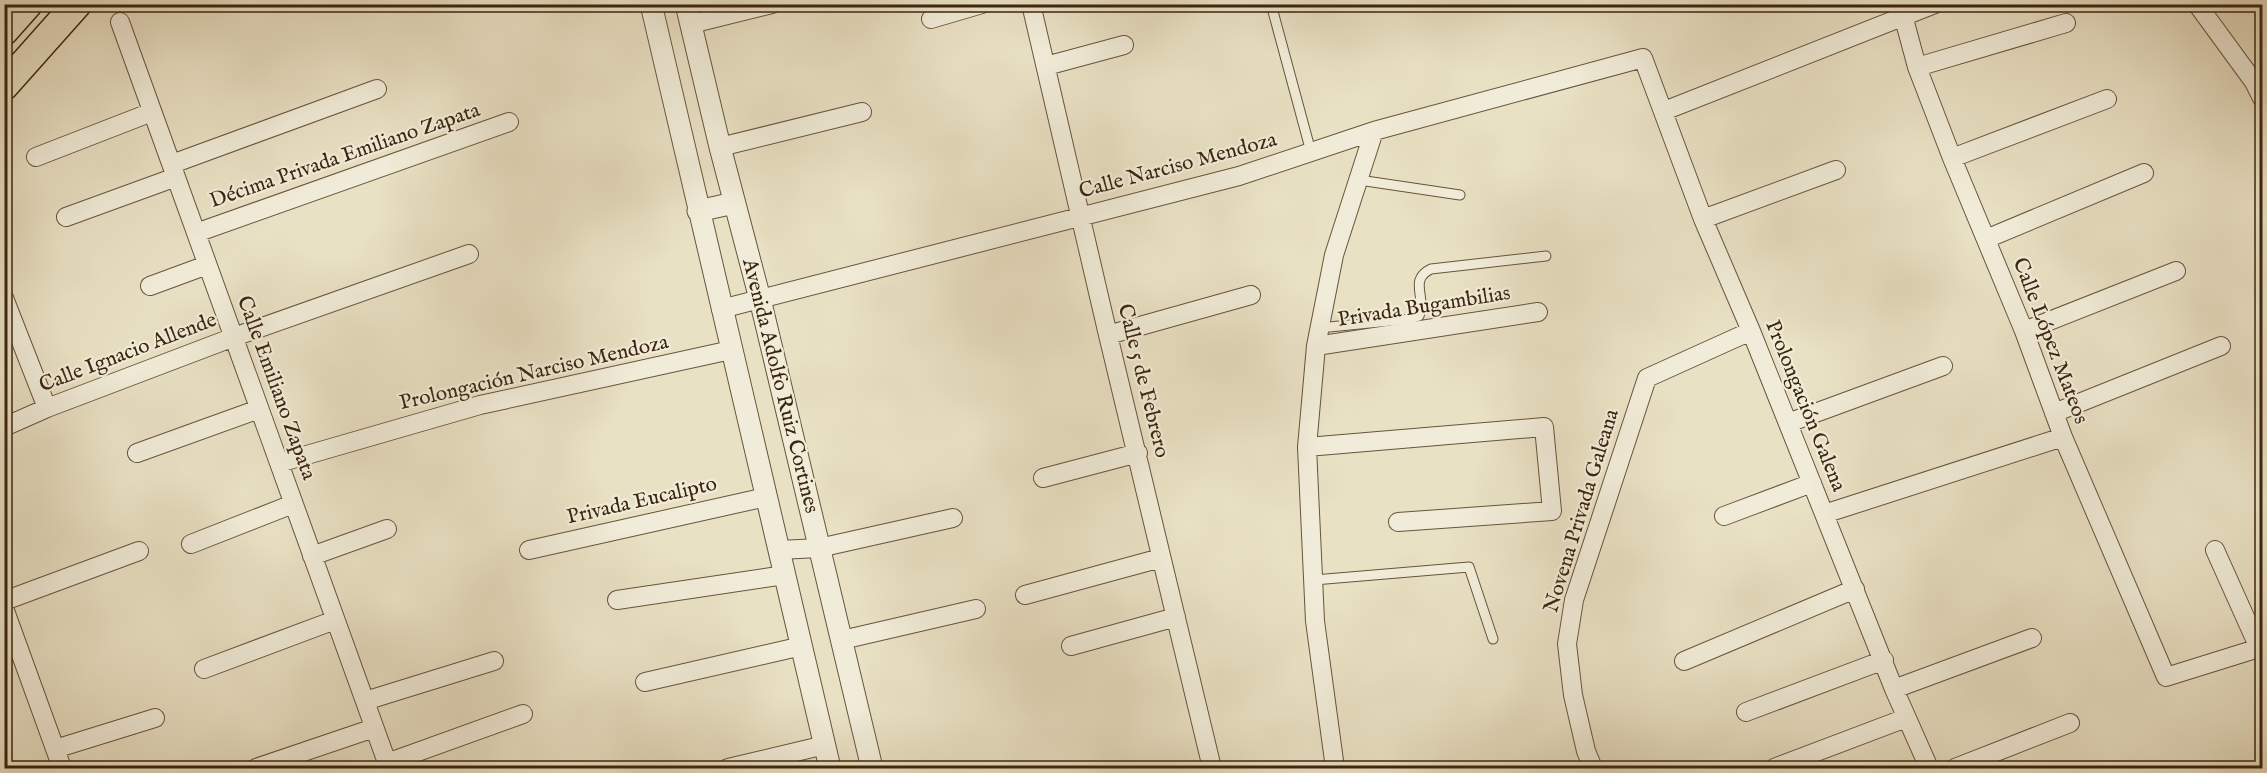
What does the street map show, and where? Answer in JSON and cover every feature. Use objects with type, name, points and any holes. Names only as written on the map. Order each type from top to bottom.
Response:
[{"type":"highway","points":[[4,31],[28,4]]},
{"type":"highway","points":[[4,86],[77,4]]},
{"type":"street","name":"Avenida Adolfo Ruiz Cortines","points":[[651,4],[830,768]]},
{"type":"street","points":[[688,14],[772,4]]},
{"type":"street","points":[[931,19],[982,4]]},
{"type":"street","name":"Calle 5 de Febrero","points":[[1031,4],[1107,336],[1138,453],[1212,768]]},
{"type":"street","points":[[1664,111],[1902,10],[1935,4]]},
{"type":"street","points":[[2197,4],[2254,82],[2262,98]]},
{"type":"street","name":"Calle López Mateos","points":[[1902,10],[1917,66],[1952,158],[2024,331],[2063,437],[2166,678],[2261,649]]},
{"type":"street","name":"Avenida Adolfo Ruiz Cortines","points":[[688,14],[760,299],[872,768]]},
{"type":"street","name":"Calle Emiliano Zapata","points":[[120,22],[312,556],[336,620],[371,699],[374,728],[388,766]]},
{"type":"street","points":[[1917,66],[2066,23]]},
{"type":"street","points":[[1046,66],[1124,45]]},
{"type":"street","name":"Calle Narciso Mendoza","points":[[721,309],[1239,176],[1374,131],[1643,58]]},
{"type":"street","name":"Prolongación Galena","points":[[1643,58],[1703,219],[1751,331],[1894,689],[1929,768]]},
{"type":"street","points":[[66,217],[377,89]]},
{"type":"street","points":[[1952,158],[2107,99]]},
{"type":"street","points":[[36,157],[152,112]]},
{"type":"street","points":[[720,147],[862,112]]},
{"type":"street","name":"Décima Privada Emiliano Zapata","points":[[196,233],[509,122]]},
{"type":"street","points":[[1335,768],[1316,621],[1307,447],[1316,346],[1334,255],[1374,131]]},
{"type":"street","points":[[1703,219],[1836,170]]},
{"type":"street","points":[[1986,239],[2144,173]]},
{"type":"street","points":[[698,212],[734,203]]},
{"type":"street","name":"Calle Ignacio Allende","points":[[4,426],[234,337],[469,254]]},
{"type":"street","points":[[150,286],[207,265]]},
{"type":"street","points":[[2024,331],[2176,271]]},
{"type":"street","points":[[1107,336],[1251,295]]},
{"type":"street","points":[[4,298],[47,408]]},
{"type":"street","name":"Privada Bugambilias","points":[[1316,346],[1538,312]]},
{"type":"street","name":"Novena Privada Galeana","points":[[1593,768],[1586,751],[1573,695],[1566,644],[1574,600],[1647,378],[1751,331]]},
{"type":"street","points":[[2054,413],[2221,346]]},
{"type":"street","name":"Prolongación Narciso Mendoza","points":[[279,463],[480,405],[731,351]]},
{"type":"street","points":[[1788,423],[1943,366]]},
{"type":"street","points":[[137,453],[259,409]]},
{"type":"street","points":[[1307,447],[1544,427],[1552,511],[1398,522]]},
{"type":"street","points":[[1824,514],[2063,437]]},
{"type":"street","points":[[1043,478],[1138,453]]},
{"type":"street","points":[[1724,516],[1812,483]]},
{"type":"street","name":"Privada Eucalipto","points":[[528,550],[766,497]]},
{"type":"street","points":[[191,544],[293,504]]},
{"type":"street","points":[[779,550],[819,548],[953,518]]},
{"type":"street","points":[[312,556],[387,529]]},
{"type":"street","points":[[2215,550],[2261,649]]},
{"type":"street","points":[[4,601],[139,551]]},
{"type":"street","points":[[1025,596],[1161,558]]},
{"type":"street","points":[[617,600],[784,575]]},
{"type":"street","points":[[1684,661],[1855,589]]},
{"type":"street","points":[[4,608],[13,657],[62,768]]},
{"type":"street","points":[[842,640],[976,609]]},
{"type":"street","points":[[1071,646],[1176,617]]},
{"type":"street","points":[[204,669],[336,620]]},
{"type":"street","points":[[1894,689],[2032,638]]},
{"type":"street","points":[[645,682],[802,646]]},
{"type":"street","points":[[1746,712],[1884,660]]},
{"type":"street","points":[[371,699],[494,661]]},
{"type":"street","points":[[388,766],[523,714]]},
{"type":"street","points":[[55,749],[155,718]]},
{"type":"street","points":[[1774,768],[1906,718]]},
{"type":"street","points":[[1955,768],[2070,723]]},
{"type":"street","points":[[256,768],[374,728]]},
{"type":"street","points":[[728,768],[825,745]]},
{"type":"lane","points":[[1271,4],[1311,152]]},
{"type":"lane","points":[[1359,180],[1460,195]]},
{"type":"lane","points":[[1319,328],[1410,319],[1419,316],[1422,308],[1419,280],[1423,273],[1431,269],[1546,256]]},
{"type":"lane","points":[[1314,580],[1469,567],[1493,639]]}]
